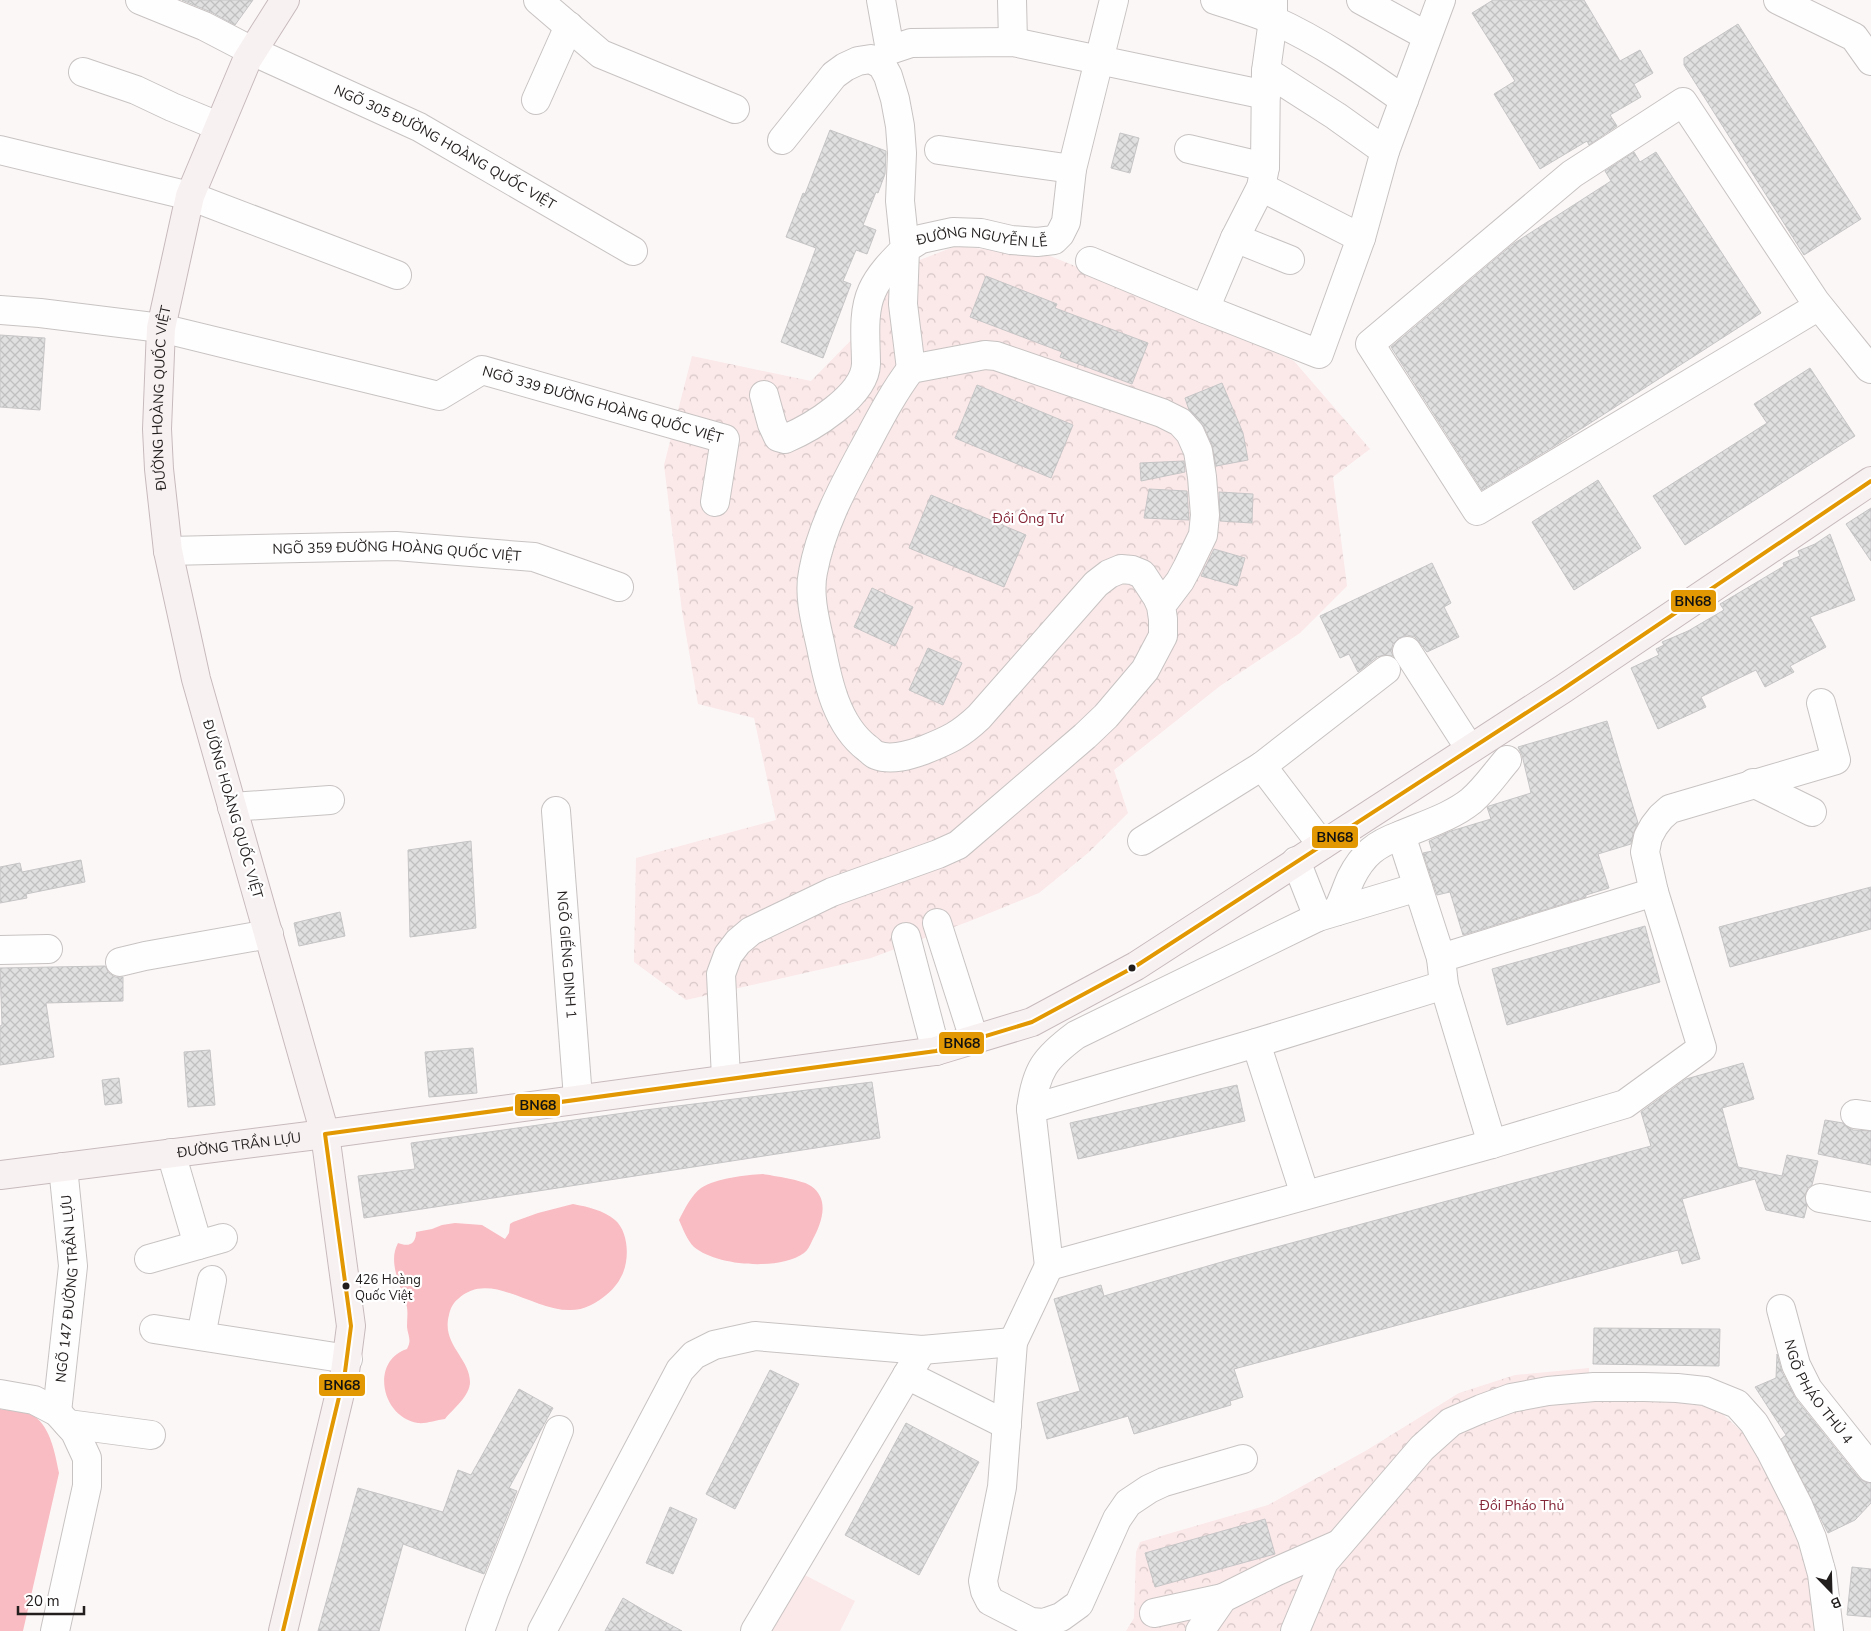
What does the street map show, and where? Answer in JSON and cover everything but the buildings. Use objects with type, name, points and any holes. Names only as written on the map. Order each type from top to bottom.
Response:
[{"type":"main road","name":"ĐƯỜNG HOÀNG QUỐC VIỆT","points":[[283,1631],[348,1359],[351,1326],[325,1134],[270,934],[196,679],[168,551],[159,469],[157,429],[160,328],[190,196],[218,126],[252,51],[285,0]]},
{"type":"main road","name":"ĐƯỜNG TRẦN LỰU","points":[[0,1175],[325,1134],[578,1098],[936,1051],[1032,1022],[1136,966],[1563,689],[1871,481]]},
{"type":"street","name":"NGÕ 305 ĐƯỜNG HOÀNG QUỐC VIỆT","points":[[140,0],[204,26],[252,51],[419,127],[633,251]]},
{"type":"street","points":[[538,0],[602,54],[735,109]]},
{"type":"street","points":[[881,0],[890,50],[911,43],[1014,42],[1099,60],[1266,83],[1336,116],[1385,151]]},
{"type":"street","points":[[1012,0],[1014,42]]},
{"type":"street","name":"ĐƯỜNG NGUYỄN LỄ","points":[[911,369],[903,304],[905,249],[921,239],[953,232],[981,233],[1029,242],[1054,240],[1060,234],[1066,222],[1072,169],[1114,0]]},
{"type":"street","points":[[1215,0],[1273,10],[1404,100]]},
{"type":"street","points":[[1361,0],[1428,36]]},
{"type":"street","points":[[1090,261],[1319,354],[1360,238],[1385,151],[1441,0]]},
{"type":"street","points":[[1778,0],[1854,37],[1871,61]]},
{"type":"street","points":[[1205,309],[1263,177],[1266,83],[1273,10]]},
{"type":"street","points":[[536,100],[568,26]]},
{"type":"street","points":[[764,395],[772,424],[778,437],[785,439],[797,434],[847,400],[860,385],[866,367],[865,338],[868,303],[872,292],[881,276],[905,249],[900,201],[902,153],[900,126],[893,92],[882,65],[871,59],[845,66],[834,75],[782,140]]},
{"type":"street","points":[[83,72],[136,90],[218,126]]},
{"type":"street","points":[[1819,306],[1477,511],[1370,344],[1572,174],[1682,102],[1819,306],[1871,369]]},
{"type":"street","points":[[1188,149],[1263,177],[1360,238]]},
{"type":"street","points":[[0,150],[190,196],[397,275]]},
{"type":"street","points":[[939,150],[1072,169]]},
{"type":"street","points":[[1235,238],[1290,260]]},
{"type":"street","points":[[0,310],[160,328]]},
{"type":"street","name":"NGÕ 339 ĐƯỜNG HOÀNG QUỐC VIỆT","points":[[160,328],[439,396],[482,370],[725,439],[715,502]]},
{"type":"street","points":[[726,1078],[721,974],[728,955],[738,942],[751,930],[832,892],[958,845],[1085,736],[1129,690],[1145,670],[1163,636],[1161,606],[1142,574],[1132,570],[1121,569],[1109,574],[1084,596],[979,717],[962,733],[946,742],[911,755],[893,757],[876,755],[861,744],[838,710],[824,664],[812,593],[812,574],[819,548],[836,502],[897,387],[911,369],[985,355],[996,356],[1162,413],[1180,422],[1190,433],[1198,451],[1205,515],[1203,535],[1180,581],[1161,606]]},
{"type":"street","name":"NGÕ 359 ĐƯỜNG HOÀNG QUỐC VIỆT","points":[[168,551],[376,546],[534,557],[619,587]]},
{"type":"street","points":[[1406,651],[1470,749]]},
{"type":"street","points":[[1142,841],[1262,766],[1386,670]]},
{"type":"street","points":[[1049,1266],[1492,1144],[1624,1104],[1702,1048],[1654,892],[1645,852],[1648,837],[1661,817],[1670,809],[1836,760],[1821,703]]},
{"type":"street","points":[[1327,914],[1343,901],[1352,877],[1364,857],[1382,842],[1455,811],[1470,802],[1508,760]]},
{"type":"street","points":[[1262,766],[1322,845]]},
{"type":"street","points":[[1753,783],[1812,812]]},
{"type":"street","points":[[232,807],[330,800]]},
{"type":"street","name":"NGÕ GIẾNG DINH 1","points":[[556,811],[578,1098]]},
{"type":"street","points":[[1400,835],[1441,958],[1444,985],[1492,1144]]},
{"type":"street","points":[[1296,861],[1327,914]]},
{"type":"street","points":[[1243,1459],[1164,1482],[1148,1489],[1128,1503],[1117,1519],[1079,1604],[1061,1617],[1044,1623],[1031,1622],[990,1601],[983,1581],[1002,1487],[1013,1342],[1049,1266],[1031,1109],[1034,1087],[1041,1068],[1057,1049],[1076,1036],[1327,914],[1418,887]]},
{"type":"street","points":[[1441,958],[1654,892]]},
{"type":"street","points":[[937,923],[974,1039]]},
{"type":"street","points":[[120,962],[270,934]]},
{"type":"street","points":[[906,937],[936,1051]]},
{"type":"street","points":[[0,950],[48,949]]},
{"type":"street","points":[[1031,1109],[1444,985]]},
{"type":"street","points":[[1256,1043],[1305,1195]]},
{"type":"street","points":[[149,1260],[210,1242],[171,1153]]},
{"type":"street","name":"NGÕ 147 ĐƯỜNG TRẦN LỰU","points":[[63,1418],[73,1266],[64,1167]]},
{"type":"street","points":[[1820,1198],[1871,1207]]},
{"type":"street","points":[[201,1336],[212,1280]]},
{"type":"street","name":"NGÕ PHÁO THỦ 4","points":[[1781,1309],[1796,1365],[1808,1389],[1871,1468]]},
{"type":"street","points":[[154,1329],[348,1359]]},
{"type":"street","points":[[542,1631],[680,1370],[694,1354],[714,1345],[755,1336],[922,1350],[1013,1342]]},
{"type":"street","points":[[755,1631],[922,1350]]},
{"type":"street","points":[[907,1375],[1007,1425]]},
{"type":"street","points":[[1295,1631],[1324,1562],[1422,1448],[1451,1422],[1511,1398],[1548,1391],[1594,1387],[1677,1388],[1706,1391],[1737,1404],[1754,1423],[1770,1450],[1798,1505],[1812,1538],[1822,1574],[1829,1631]]},
{"type":"street","points":[[0,1394],[34,1400],[63,1418],[75,1432],[87,1458],[87,1486],[55,1631]]},
{"type":"street","points":[[63,1418],[151,1435]]},
{"type":"street","points":[[480,1631],[497,1583],[558,1430]]},
{"type":"street","points":[[1154,1613],[1223,1598],[1275,1572],[1339,1544]]},
{"type":"street","points":[[1200,1631],[1223,1598]]},
{"type":"green space","name":"Đồi Ông Tư","points":[[956,246],[1050,256],[1152,297],[1294,361],[1370,449],[1333,477],[1347,586],[1300,633],[1220,686],[1114,770],[1128,813],[1088,853],[1039,893],[871,958],[686,1000],[634,962],[636,858],[776,820],[754,718],[698,704],[682,611],[664,465],[692,356],[811,381],[859,332],[907,265]]},
{"type":"green space","name":"Đồi Pháo Thủ","points":[[1589,1368],[1589,1397],[1679,1399],[1717,1409],[1751,1440],[1801,1541],[1820,1631],[1126,1631],[1134,1618],[1136,1552],[1140,1542],[1268,1505],[1367,1450],[1459,1393],[1515,1375]]},
{"type":"green space","points":[[797,1571],[855,1601],[840,1631],[765,1631]]},
{"type":"shaded area","points":[[763,1174],[788,1178],[807,1184],[821,1198],[821,1220],[805,1252],[793,1259],[780,1262],[748,1264],[717,1258],[694,1247],[687,1238],[679,1220],[694,1194],[701,1188],[723,1179]]},
{"type":"shaded area","points":[[573,1204],[600,1211],[620,1225],[627,1247],[627,1255],[624,1270],[616,1285],[595,1303],[574,1310],[557,1309],[488,1288],[473,1290],[458,1299],[453,1304],[449,1313],[448,1325],[452,1343],[469,1373],[469,1387],[464,1397],[445,1419],[418,1423],[405,1419],[395,1411],[385,1388],[384,1376],[388,1365],[395,1355],[407,1349],[409,1340],[407,1307],[399,1284],[394,1259],[398,1243],[411,1244],[415,1240],[416,1232],[455,1223],[482,1225],[505,1239],[509,1233],[510,1224],[513,1222]]},
{"type":"shaded area","points":[[0,1409],[27,1413],[40,1421],[45,1427],[51,1442],[59,1473],[23,1631],[0,1631]]},
{"type":"transit line","name":"BN68","points":[[325,1134],[936,1051],[1032,1022],[1136,966],[1563,689],[1871,481]]},
{"type":"transit line","name":"BN68","points":[[283,1631],[345,1372],[351,1326],[325,1134]]},
{"type":"place","name":"426 Hoàng Quốc Việt","points":[[346,1286]]}]
